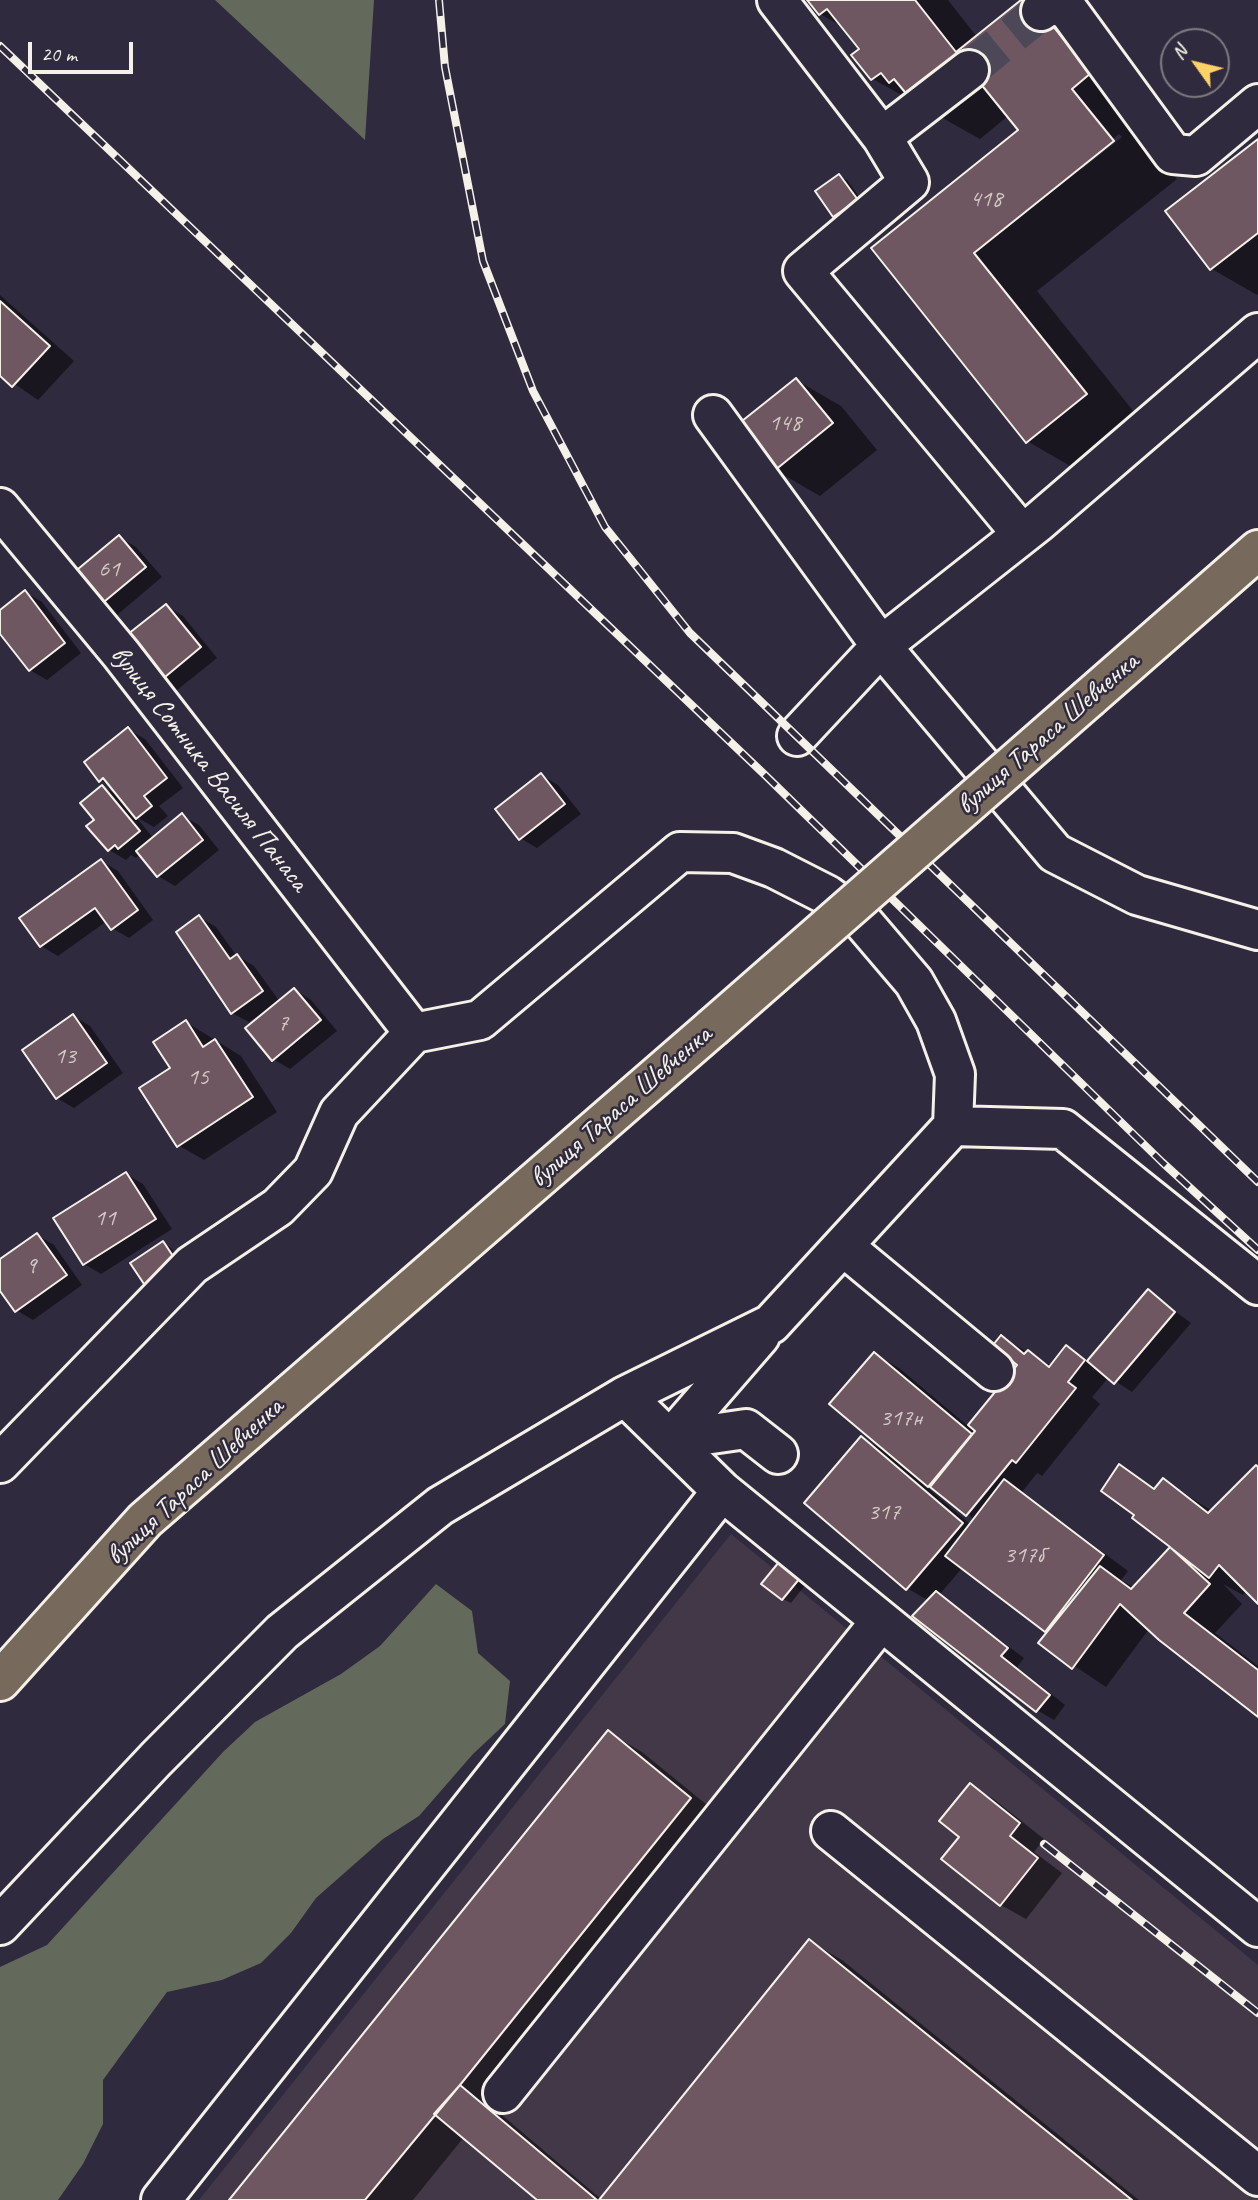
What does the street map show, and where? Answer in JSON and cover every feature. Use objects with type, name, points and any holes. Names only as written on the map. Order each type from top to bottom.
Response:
[{"type":"main road","name":"вулиця Тараса Шевченка","points":[[0,1681],[145,1520],[1258,550]]},
{"type":"street","points":[[777,0],[882,137],[909,182],[803,271],[1022,534]]},
{"type":"street","points":[[1041,11],[1052,3],[1068,10],[1173,154],[1196,156],[1258,104]]},
{"type":"street","points":[[882,137],[969,70]]},
{"type":"street","points":[[797,736],[881,646],[1022,534],[1258,333]]},
{"type":"street","points":[[712,415],[881,646],[1055,853],[1137,895],[1258,930]]},
{"type":"street","name":"вулиця Сотника Василя Панаса","points":[[0,508],[121,654],[414,1033]]},
{"type":"street","points":[[0,1463],[192,1265],[278,1207],[313,1171],[339,1113],[414,1033],[480,1020],[680,852],[733,853],[774,868],[827,895],[862,921],[914,982],[936,1021],[955,1074],[953,1126],[771,1324],[670,1440]]},
{"type":"street","points":[[953,1126],[1062,1129],[1258,1284]]},
{"type":"street","points":[[843,1246],[994,1371]]},
{"type":"street","points":[[0,1925],[156,1759],[282,1632],[440,1506],[625,1396],[771,1324]]},
{"type":"street","points":[[625,1396],[722,1492],[1258,1927]]},
{"type":"street","points":[[670,1440],[746,1429],[778,1454]]},
{"type":"street","points":[[161,2200],[722,1492]]},
{"type":"street","points":[[503,2093],[881,1621]]},
{"type":"street","points":[[831,1830],[1258,2176]]},
{"type":"shaded area","points":[[731,1534],[1258,1965],[1258,2200],[199,2200]]},
{"type":"green space","points":[[215,0],[374,0],[365,140]]},
{"type":"green space","points":[[436,1584],[472,1611],[478,1653],[510,1681],[505,1724],[473,1754],[419,1816],[383,1839],[316,1898],[291,1933],[261,1963],[222,1980],[167,1992],[103,2080],[103,2124],[83,2164],[58,2200],[0,2200],[0,1967],[47,1945],[223,1752],[255,1722],[341,1674],[380,1646]]},
{"type":"building","points":[[807,0],[915,0],[956,52],[1021,0],[1032,0],[1091,73],[1072,89],[1114,141],[974,253],[1087,394],[1026,443],[871,248],[1018,130],[959,57],[914,103],[894,79],[889,83],[881,73],[871,80],[851,55],[859,49],[827,9],[819,15]]},
{"type":"building","points":[[1258,139],[1258,233],[1210,270],[1165,211]]},
{"type":"building","points":[[839,174],[858,200],[833,217],[815,191]]},
{"type":"building","points":[[0,301],[50,346],[12,387],[0,376]]},
{"type":"building","points":[[796,378],[833,423],[774,471],[737,425]]},
{"type":"building","points":[[119,535],[146,567],[99,606],[72,574]]},
{"type":"building","points":[[25,590],[65,643],[29,671],[0,634],[0,610]]},
{"type":"building","points":[[166,604],[201,647],[159,682],[123,638]]},
{"type":"building","points":[[128,727],[167,778],[144,796],[152,806],[136,819],[103,778],[99,782],[84,762]]},
{"type":"building","points":[[541,773],[565,804],[519,840],[495,809]]},
{"type":"building","points":[[102,785],[140,831],[118,849],[115,845],[108,851],[86,826],[94,820],[80,803]]},
{"type":"building","points":[[182,813],[203,840],[157,877],[136,851]]},
{"type":"building","points":[[101,859],[138,910],[111,930],[95,908],[40,947],[19,918]]},
{"type":"building","points":[[199,915],[230,959],[237,954],[263,991],[231,1014],[176,932]]},
{"type":"building","points":[[294,988],[321,1020],[272,1061],[245,1028]]},
{"type":"building","points":[[73,1014],[107,1063],[56,1099],[22,1050]]},
{"type":"building","points":[[186,1020],[203,1047],[215,1039],[253,1097],[177,1147],[139,1088],[170,1068],[153,1042]]},
{"type":"building","points":[[126,1172],[156,1219],[83,1265],[53,1218]]},
{"type":"building","points":[[37,1233],[67,1275],[15,1312],[0,1291],[0,1259]]},
{"type":"building","points":[[163,1241],[179,1265],[146,1287],[130,1263]]},
{"type":"building","points":[[1148,1289],[1175,1312],[1114,1384],[1087,1361]]},
{"type":"building","points":[[1001,1335],[1024,1354],[1028,1350],[1049,1367],[1066,1345],[1085,1360],[1068,1382],[1076,1388],[1016,1463],[1012,1460],[966,1516],[930,1487],[975,1431],[968,1425],[1017,1365],[993,1345]]},
{"type":"building","points":[[874,1352],[972,1434],[928,1487],[829,1404]]},
{"type":"building","points":[[861,1436],[963,1523],[906,1590],[804,1503]]},
{"type":"building","points":[[1119,1464],[1154,1489],[1163,1478],[1208,1513],[1256,1465],[1258,1467],[1258,1604],[1219,1565],[1209,1578],[1171,1548],[1210,1584],[1184,1613],[1258,1670],[1258,1717],[1159,1640],[1120,1604],[1072,1669],[1038,1643],[1100,1566],[1131,1589],[1170,1547],[1132,1518],[1134,1515],[1101,1491]]},
{"type":"building","points":[[1004,1479],[1104,1555],[1045,1632],[945,1556]]},
{"type":"building","points":[[779,1562],[800,1578],[782,1600],[761,1584]]},
{"type":"building","points":[[936,1591],[1008,1648],[1001,1656],[1050,1695],[1036,1712],[912,1616]]},
{"type":"building","points":[[608,1730],[691,1798],[460,2085],[365,2200],[229,2200]]},
{"type":"building","points":[[970,1783],[1020,1823],[1010,1836],[1038,1858],[1000,1906],[941,1859],[959,1837],[939,1821]]},
{"type":"building","points":[[809,1939],[1132,2200],[599,2200]]},
{"type":"building","points":[[460,2085],[597,2200],[537,2200],[434,2114]]},
{"type":"tunnel","points":[[969,70],[1041,11]]},
{"type":"railway","points":[[439,0],[445,67],[483,261],[533,391],[605,527],[690,633],[1258,1182]]},
{"type":"railway","points":[[0,46],[765,775],[1162,1162],[1258,1250]]},
{"type":"railway","points":[[1044,1844],[1258,2013]]}]
